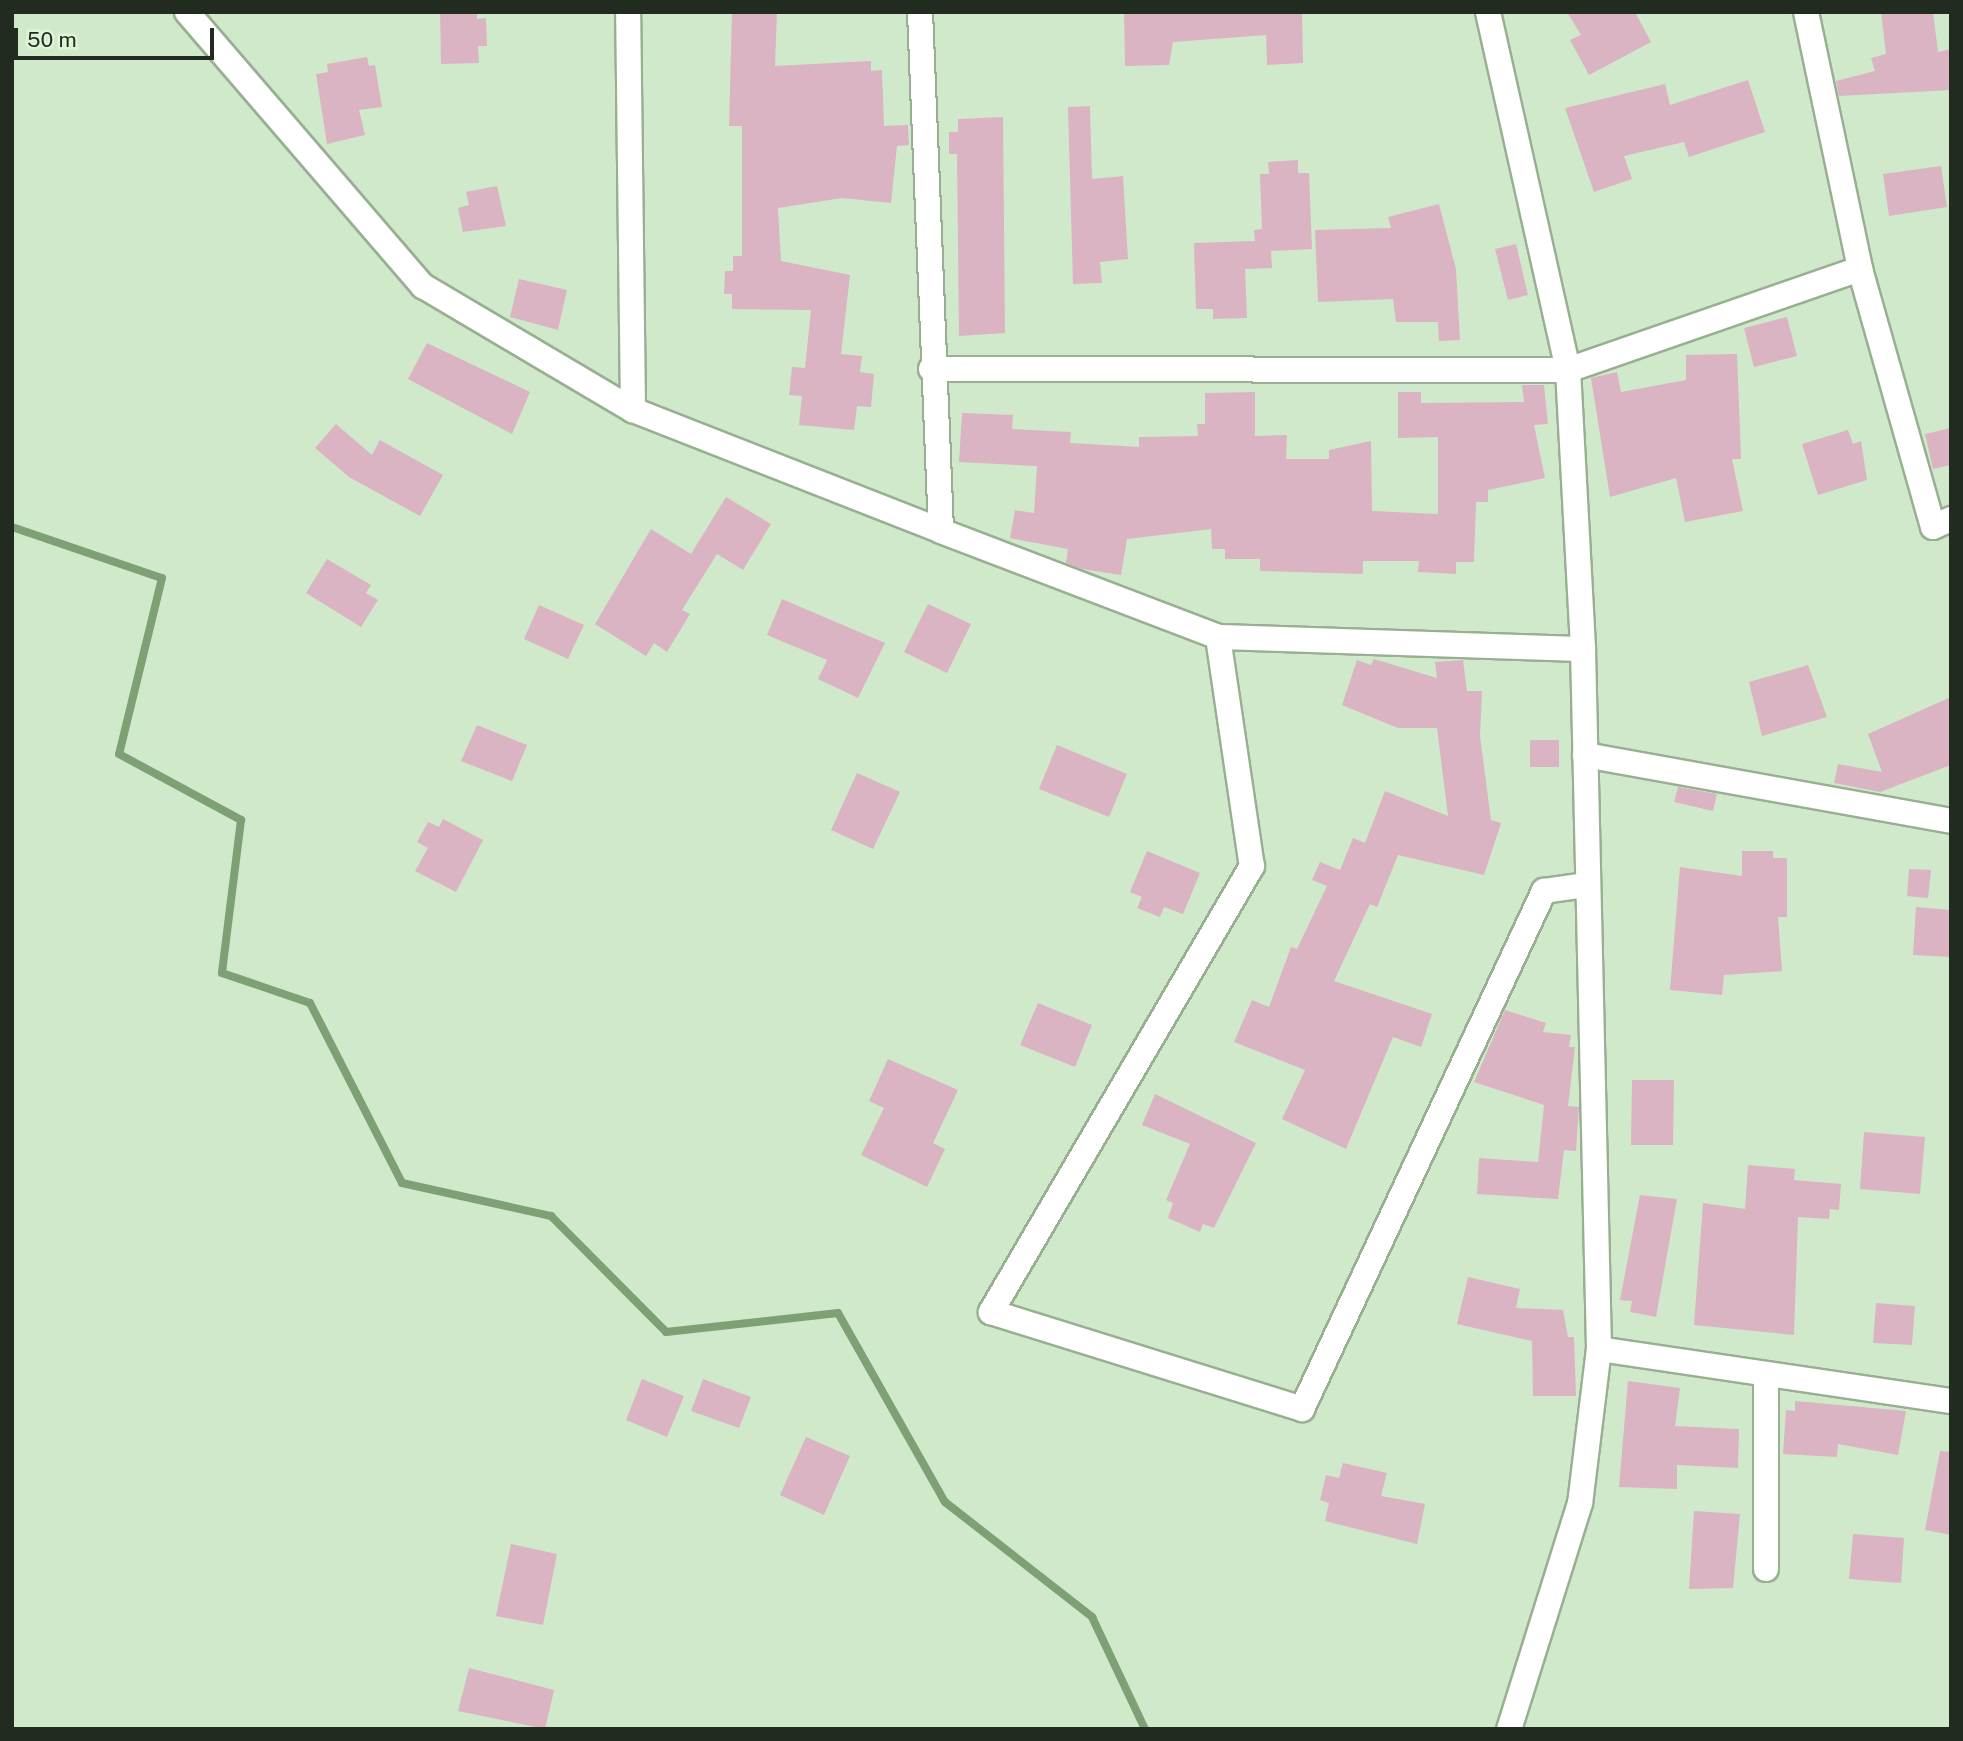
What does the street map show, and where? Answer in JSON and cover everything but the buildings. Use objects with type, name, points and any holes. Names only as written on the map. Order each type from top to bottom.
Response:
[{"type":"street","points":[[187,12],[423,286],[633,410],[1218,636],[1583,649]]},
{"type":"street","points":[[628,12],[633,410]]},
{"type":"street","points":[[920,12],[931,369],[941,531]]},
{"type":"street","points":[[1488,12],[1568,370],[1583,649],[1586,885],[1600,1349],[1580,1503],[1509,1729]]},
{"type":"street","points":[[1806,12],[1860,269],[1933,527],[1951,519]]},
{"type":"street","points":[[931,369],[1568,370],[1860,269]]},
{"type":"street","points":[[1218,636],[1252,866],[991,1312],[1302,1409],[1544,891],[1586,885]]},
{"type":"street","points":[[1585,755],[1951,821]]},
{"type":"street","points":[[1600,1349],[1766,1376],[1951,1401]]},
{"type":"street","points":[[1766,1376],[1766,1569]]},
{"type":"waterway","points":[[12,527],[162,578],[119,754],[241,820],[222,973],[310,1003],[402,1183],[551,1216],[666,1332],[838,1313],[945,1502],[1092,1617],[1145,1729]]}]
